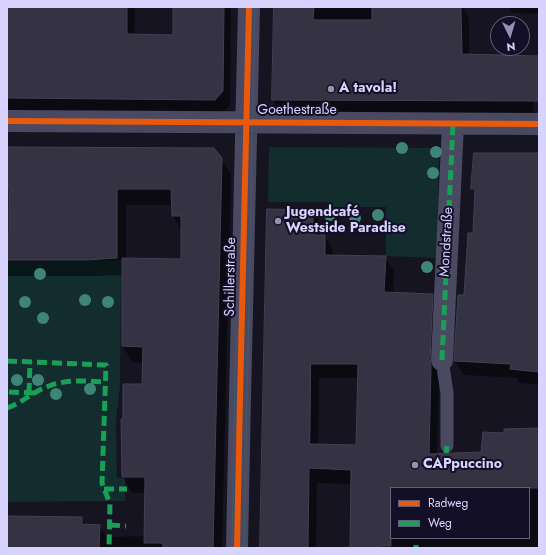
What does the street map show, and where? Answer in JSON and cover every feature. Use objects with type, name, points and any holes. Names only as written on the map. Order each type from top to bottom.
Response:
[{"type":"street","name":"Schillerstraße","points":[[237,548],[249,7]]},
{"type":"street","name":"Goethestraße","points":[[7,121],[539,124]]},
{"type":"street","name":"Mondstraße","points":[[442,360],[453,124]]},
{"type":"lane","points":[[442,360],[447,393],[446,446]]},
{"type":"green space","points":[[269,147],[439,148],[437,258],[386,256],[386,207],[329,207],[329,202],[268,202]]},
{"type":"green space","points":[[121,260],[120,386],[116,421],[117,478],[125,478],[125,501],[7,502],[7,261]]},
{"type":"building","points":[[7,7],[127,7],[127,34],[173,35],[173,7],[224,7],[223,91],[215,100],[7,98]]},
{"type":"building","points":[[274,7],[314,7],[313,20],[372,20],[372,7],[461,7],[462,54],[490,55],[490,56],[539,56],[539,101],[272,100]]},
{"type":"building","points":[[7,147],[214,148],[222,158],[213,548],[163,548],[163,543],[144,543],[145,477],[122,477],[121,419],[123,419],[123,384],[142,384],[143,347],[122,346],[122,258],[181,259],[181,216],[172,216],[171,189],[117,189],[117,258],[87,260],[7,260],[7,233],[9,233],[9,188],[7,188]]},
{"type":"building","points":[[474,153],[539,153],[539,372],[510,369],[511,364],[454,361],[458,295],[464,295],[468,233],[473,233],[475,189],[471,189]]},
{"type":"building","points":[[267,209],[313,210],[313,235],[325,235],[325,255],[386,256],[384,292],[433,294],[430,359],[429,454],[481,452],[483,432],[504,433],[504,429],[539,428],[539,488],[390,487],[391,546],[380,546],[380,548],[350,548],[351,470],[309,468],[308,548],[260,548]],"holes":[[[311,364],[358,364],[356,445],[310,444]]]},
{"type":"building","points":[[7,516],[82,517],[82,524],[100,525],[99,548],[7,548]]},
{"type":"tram line","points":[[244,548],[255,7]]},
{"type":"tram line","points":[[232,548],[235,367],[238,334],[245,303]]},
{"type":"marked path","points":[[442,360],[453,124]]},
{"type":"marked path","points":[[7,361],[106,365],[102,483],[110,504],[109,548]]},
{"type":"marked path","points":[[29,393],[30,362]]},
{"type":"marked path","points":[[7,408],[44,388],[63,382],[105,382]]},
{"type":"marked path","points":[[9,392],[34,393]]},
{"type":"marked path","points":[[446,453],[447,446]]},
{"type":"marked path","points":[[104,489],[127,489]]},
{"type":"marked path","points":[[110,525],[126,526]]},
{"type":"cycle path","points":[[237,548],[249,7]]},
{"type":"cycle path","points":[[7,121],[539,124]]},
{"type":"place","name":"A tavola!","points":[[331,89]]},
{"type":"place","name":"Jugendcafé Westside Paradise","points":[[278,221]]},
{"type":"place","name":"CAPpuccino","points":[[415,465]]}]
